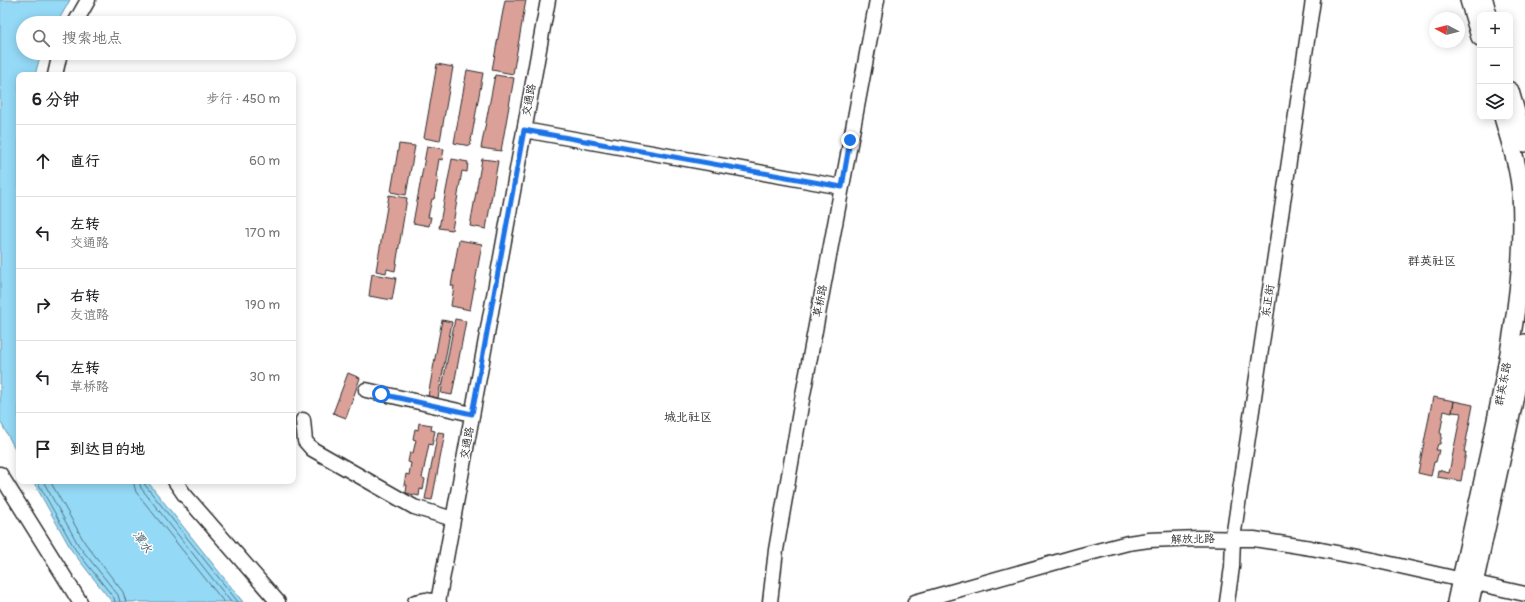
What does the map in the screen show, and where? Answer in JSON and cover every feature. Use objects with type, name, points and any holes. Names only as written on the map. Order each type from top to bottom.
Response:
[{"type":"main road","points":[[1469,0],[1477,27]]},
{"type":"main road","points":[[1484,0],[1487,12]]},
{"type":"main road","points":[[1513,101],[1525,143]]},
{"type":"main road","name":"群英东路","points":[[1470,602],[1468,580],[1499,403],[1518,309],[1522,264],[1523,228],[1521,193],[1517,164],[1504,120]]},
{"type":"main road","name":"群英东路","points":[[1456,602],[1468,580],[1513,406],[1525,343]]},
{"type":"street","points":[[79,16],[88,0]]},
{"type":"street","name":"交通路","points":[[438,602],[548,0]]},
{"type":"street","name":"草桥路","points":[[770,602],[776,550],[802,400],[877,0]]},
{"type":"street","name":"东正街","points":[[1226,602],[1232,567],[1233,538],[1313,0]]},
{"type":"street","points":[[55,72],[58,60]]},
{"type":"street","points":[[524,130],[842,187]]},
{"type":"street","points":[[366,390],[472,414]]},
{"type":"street","points":[[303,420],[305,441],[312,449],[414,507],[453,518]]},
{"type":"street","points":[[0,474],[80,602]]},
{"type":"street","points":[[177,484],[184,494],[278,602]]},
{"type":"street","name":"解放北路","points":[[915,602],[1128,543],[1149,540],[1233,538],[1254,539],[1373,560],[1468,580],[1525,594]]},
{"type":"street","points":[[415,602],[425,600],[438,602]]},
{"type":"water","points":[[0,0],[70,0],[61,16],[16,16],[16,60],[39,60],[36,72],[16,72],[16,450],[0,421]]},
{"type":"water","name":"潭水","points":[[35,484],[149,484],[243,602],[112,602],[72,551]]},
{"type":"building","points":[[505,0],[526,0],[513,74],[492,70]]},
{"type":"building","points":[[437,64],[453,67],[440,141],[424,138]]},
{"type":"building","points":[[467,70],[483,73],[470,146],[454,143]]},
{"type":"building","points":[[495,75],[514,78],[501,151],[481,148]]},
{"type":"building","points":[[399,144],[415,146],[406,195],[391,192]]},
{"type":"building","points":[[427,146],[444,149],[442,160],[439,159],[436,177],[438,178],[434,199],[432,199],[428,217],[431,217],[429,226],[413,223]]},
{"type":"building","points":[[452,159],[468,162],[467,172],[462,171],[452,230],[439,228]]},
{"type":"building","points":[[482,159],[498,161],[486,229],[470,226]]},
{"type":"building","points":[[389,195],[407,198],[395,271],[387,269],[386,273],[376,271]]},
{"type":"building","points":[[459,240],[482,244],[470,310],[451,306],[454,286],[451,286]]},
{"type":"building","points":[[372,274],[396,278],[392,300],[369,296]]},
{"type":"building","points":[[455,319],[466,321],[452,395],[441,393]]},
{"type":"building","points":[[442,320],[452,322],[438,398],[428,396]]},
{"type":"building","points":[[348,373],[360,378],[346,418],[333,413]]},
{"type":"building","points":[[1433,397],[1454,401],[1452,413],[1444,411],[1440,433],[1442,434],[1440,444],[1438,444],[1436,450],[1439,450],[1436,462],[1434,462],[1431,476],[1418,473]]},
{"type":"building","points":[[1454,401],[1473,405],[1464,452],[1466,452],[1461,481],[1437,477],[1438,470],[1449,473],[1461,413],[1452,412]]},
{"type":"building","points":[[419,423],[432,425],[431,430],[435,431],[432,445],[429,444],[422,478],[425,479],[423,490],[420,489],[419,496],[406,493],[407,485],[404,485],[406,474],[409,475],[411,463],[408,462],[410,452],[413,453],[416,440],[413,439],[415,429],[418,430]]},
{"type":"building","points":[[438,432],[445,433],[432,500],[425,499]]},
{"type":"district","name":"群英社区","points":[[1432,261]]},
{"type":"district","name":"城北社区","points":[[688,417]]},
{"type":"route","points":[[381,394],[472,414],[524,130],[842,187],[850,140]]}]
